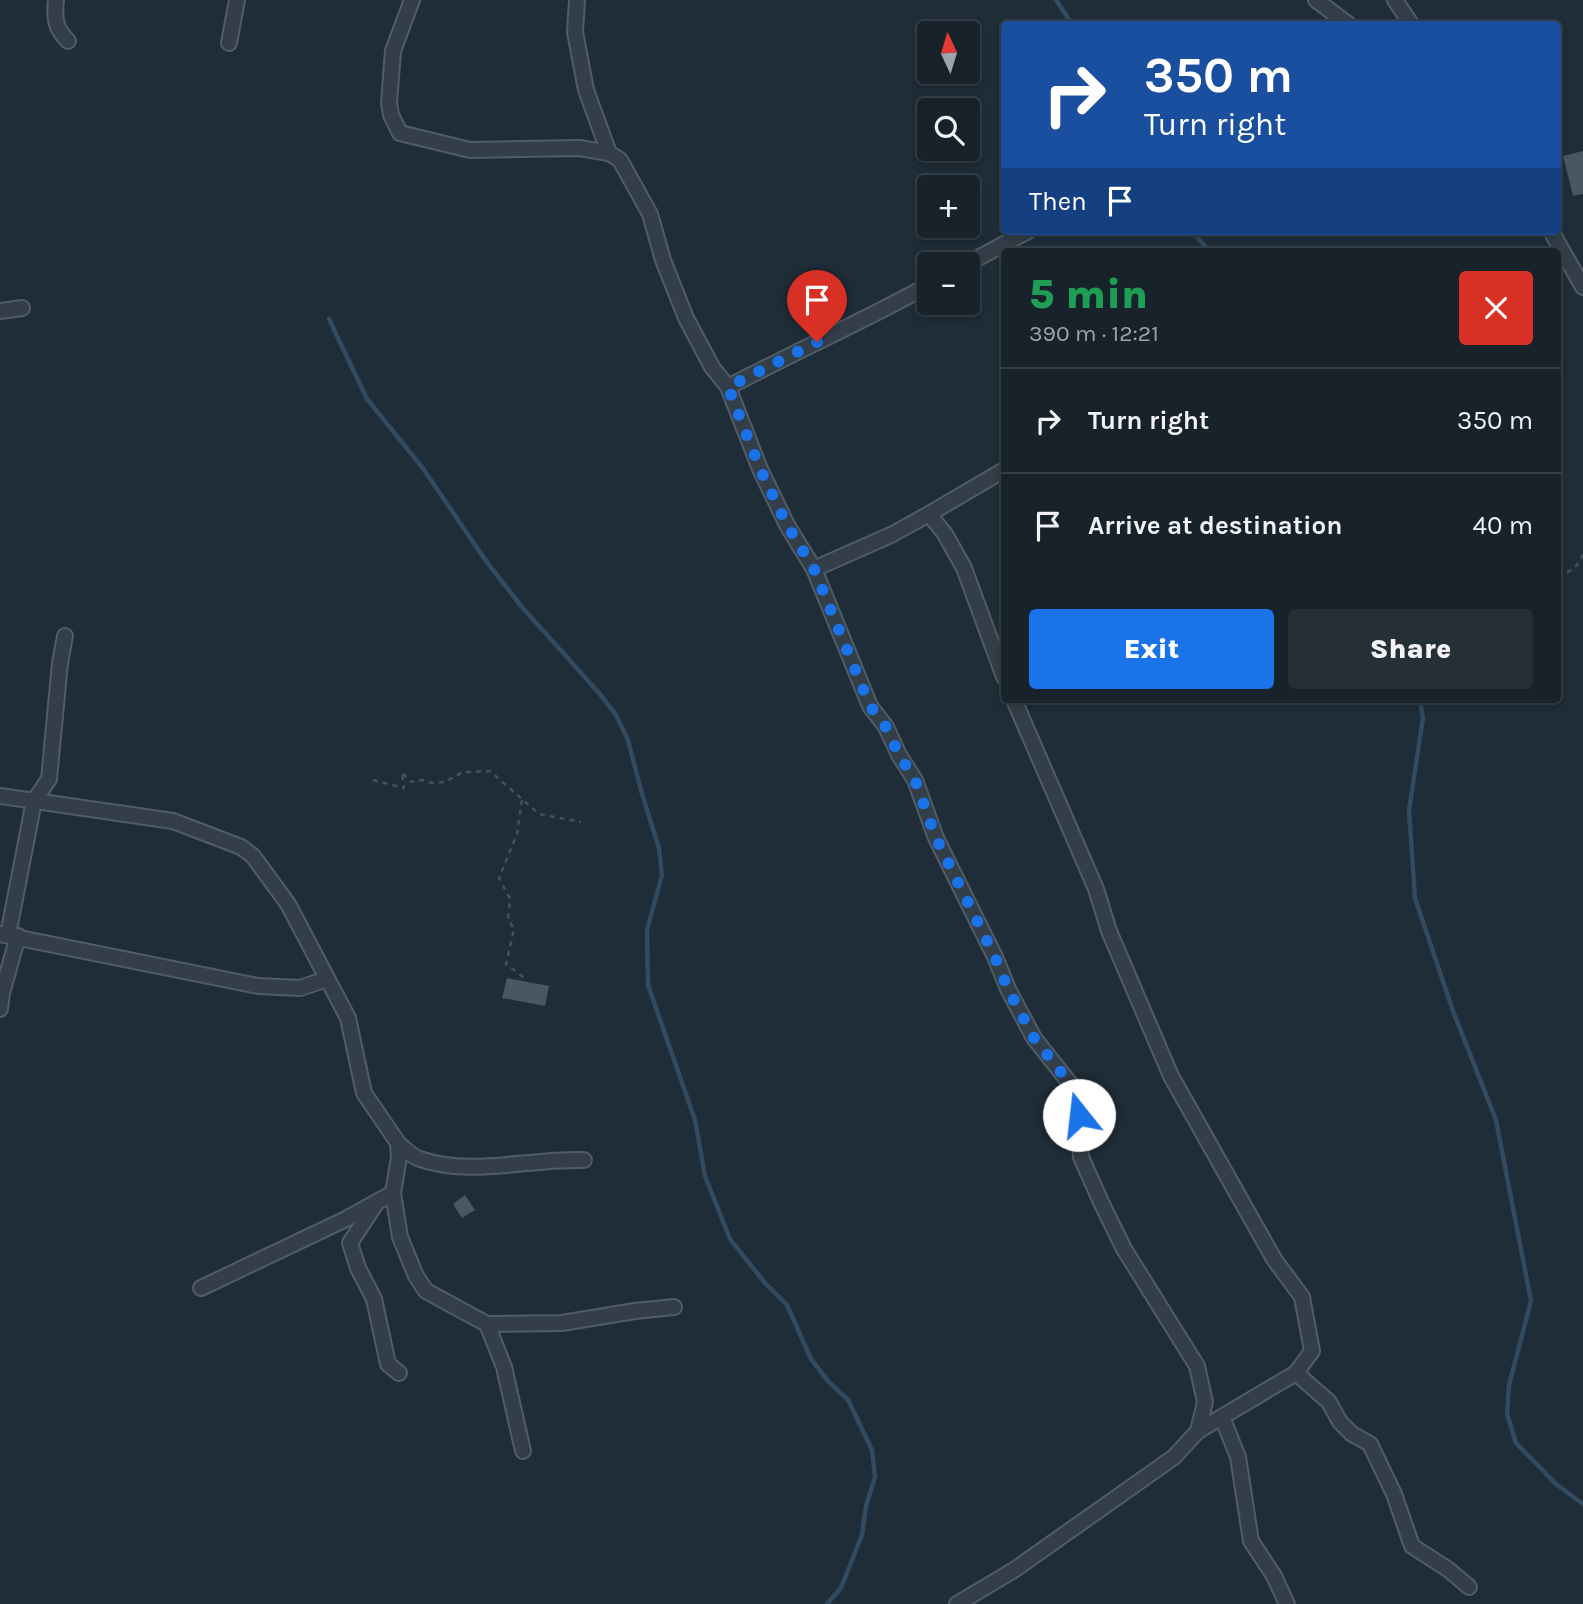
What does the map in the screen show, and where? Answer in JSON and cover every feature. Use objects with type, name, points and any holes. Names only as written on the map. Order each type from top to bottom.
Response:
[{"type":"street","points":[[56,0],[54,15],[57,30],[68,41]]},
{"type":"street","points":[[229,43],[237,0]]},
{"type":"street","points":[[412,0],[393,51],[389,103],[391,115],[400,133],[470,150],[579,148],[609,153],[620,160],[650,214],[663,260],[686,318],[712,367],[728,387],[760,469],[787,525],[814,569],[870,706],[886,727],[915,780],[936,838],[1034,1038],[1076,1091],[1081,1157],[1124,1249],[1197,1366],[1205,1402],[1198,1432]]},
{"type":"street","points":[[577,0],[575,32],[586,90],[609,153]]},
{"type":"street","points":[[1316,0],[1344,21]]},
{"type":"street","points":[[1395,0],[1409,21]]},
{"type":"street","points":[[980,257],[1021,235]]},
{"type":"street","points":[[1561,248],[1583,287]]},
{"type":"street","points":[[728,387],[917,291]]},
{"type":"street","points":[[0,311],[22,308]]},
{"type":"street","points":[[814,569],[893,534],[1001,472]]},
{"type":"street","points":[[929,514],[945,534],[964,569],[1001,669]]},
{"type":"street","points":[[0,1009],[9,935],[34,801],[49,779],[65,636]]},
{"type":"street","points":[[957,1604],[1014,1570],[1174,1457],[1198,1432],[1296,1373],[1312,1351],[1302,1297],[1274,1259],[1171,1076],[1109,931],[1096,889],[1015,703]]},
{"type":"street","points":[[0,796],[173,821],[240,847],[253,856],[282,896],[348,1018],[364,1093],[398,1143],[418,1159],[460,1167],[584,1160]]},
{"type":"street","points":[[9,935],[258,986],[300,988],[327,979]]},
{"type":"street","points":[[398,1143],[399,1157],[393,1192],[400,1237],[416,1276],[426,1291],[487,1324],[562,1323],[674,1307]]},
{"type":"street","points":[[201,1288],[346,1219],[393,1192]]},
{"type":"street","points":[[378,1201],[350,1243],[358,1268],[374,1299],[388,1364],[399,1373]]},
{"type":"street","points":[[487,1324],[504,1367],[523,1451]]},
{"type":"street","points":[[1296,1373],[1329,1402],[1339,1422],[1352,1434],[1370,1444],[1394,1494],[1412,1546],[1469,1587]]},
{"type":"street","points":[[1222,1417],[1238,1457],[1251,1541],[1274,1576],[1287,1604]]},
{"type":"path","points":[[1561,576],[1570,572],[1581,560],[1583,553]]},
{"type":"path","points":[[373,780],[404,788],[402,772],[411,782],[422,780],[432,783],[445,782],[463,772],[490,771],[539,814],[581,822]]},
{"type":"path","points":[[522,800],[517,834],[499,878],[510,899],[508,919],[514,929],[506,964],[526,979]]},
{"type":"building","points":[[1583,151],[1583,194],[1573,196],[1563,156]]},
{"type":"building","points":[[507,978],[549,986],[545,1006],[502,998]]},
{"type":"building","points":[[465,1195],[475,1210],[462,1218],[453,1204]]},
{"type":"waterway","points":[[1056,0],[1070,21]]},
{"type":"waterway","points":[[1195,235],[1207,248]]},
{"type":"waterway","points":[[329,319],[367,399],[422,467],[486,561],[521,606],[616,715],[628,740],[659,848],[662,875],[647,930],[648,985],[695,1120],[705,1176],[730,1239],[765,1283],[787,1305],[811,1359],[828,1381],[848,1400],[872,1450],[875,1477],[866,1506],[862,1535],[841,1588],[827,1604]]},
{"type":"waterway","points":[[1420,703],[1423,718],[1409,810],[1415,898],[1453,1011],[1496,1120],[1531,1301],[1509,1385],[1507,1414],[1516,1443],[1556,1484],[1583,1504]]},
{"type":"route","points":[[817,342],[728,387],[760,469],[787,525],[814,569],[870,706],[886,727],[915,780],[936,838],[1034,1038],[1076,1091],[1079,1115]]}]
